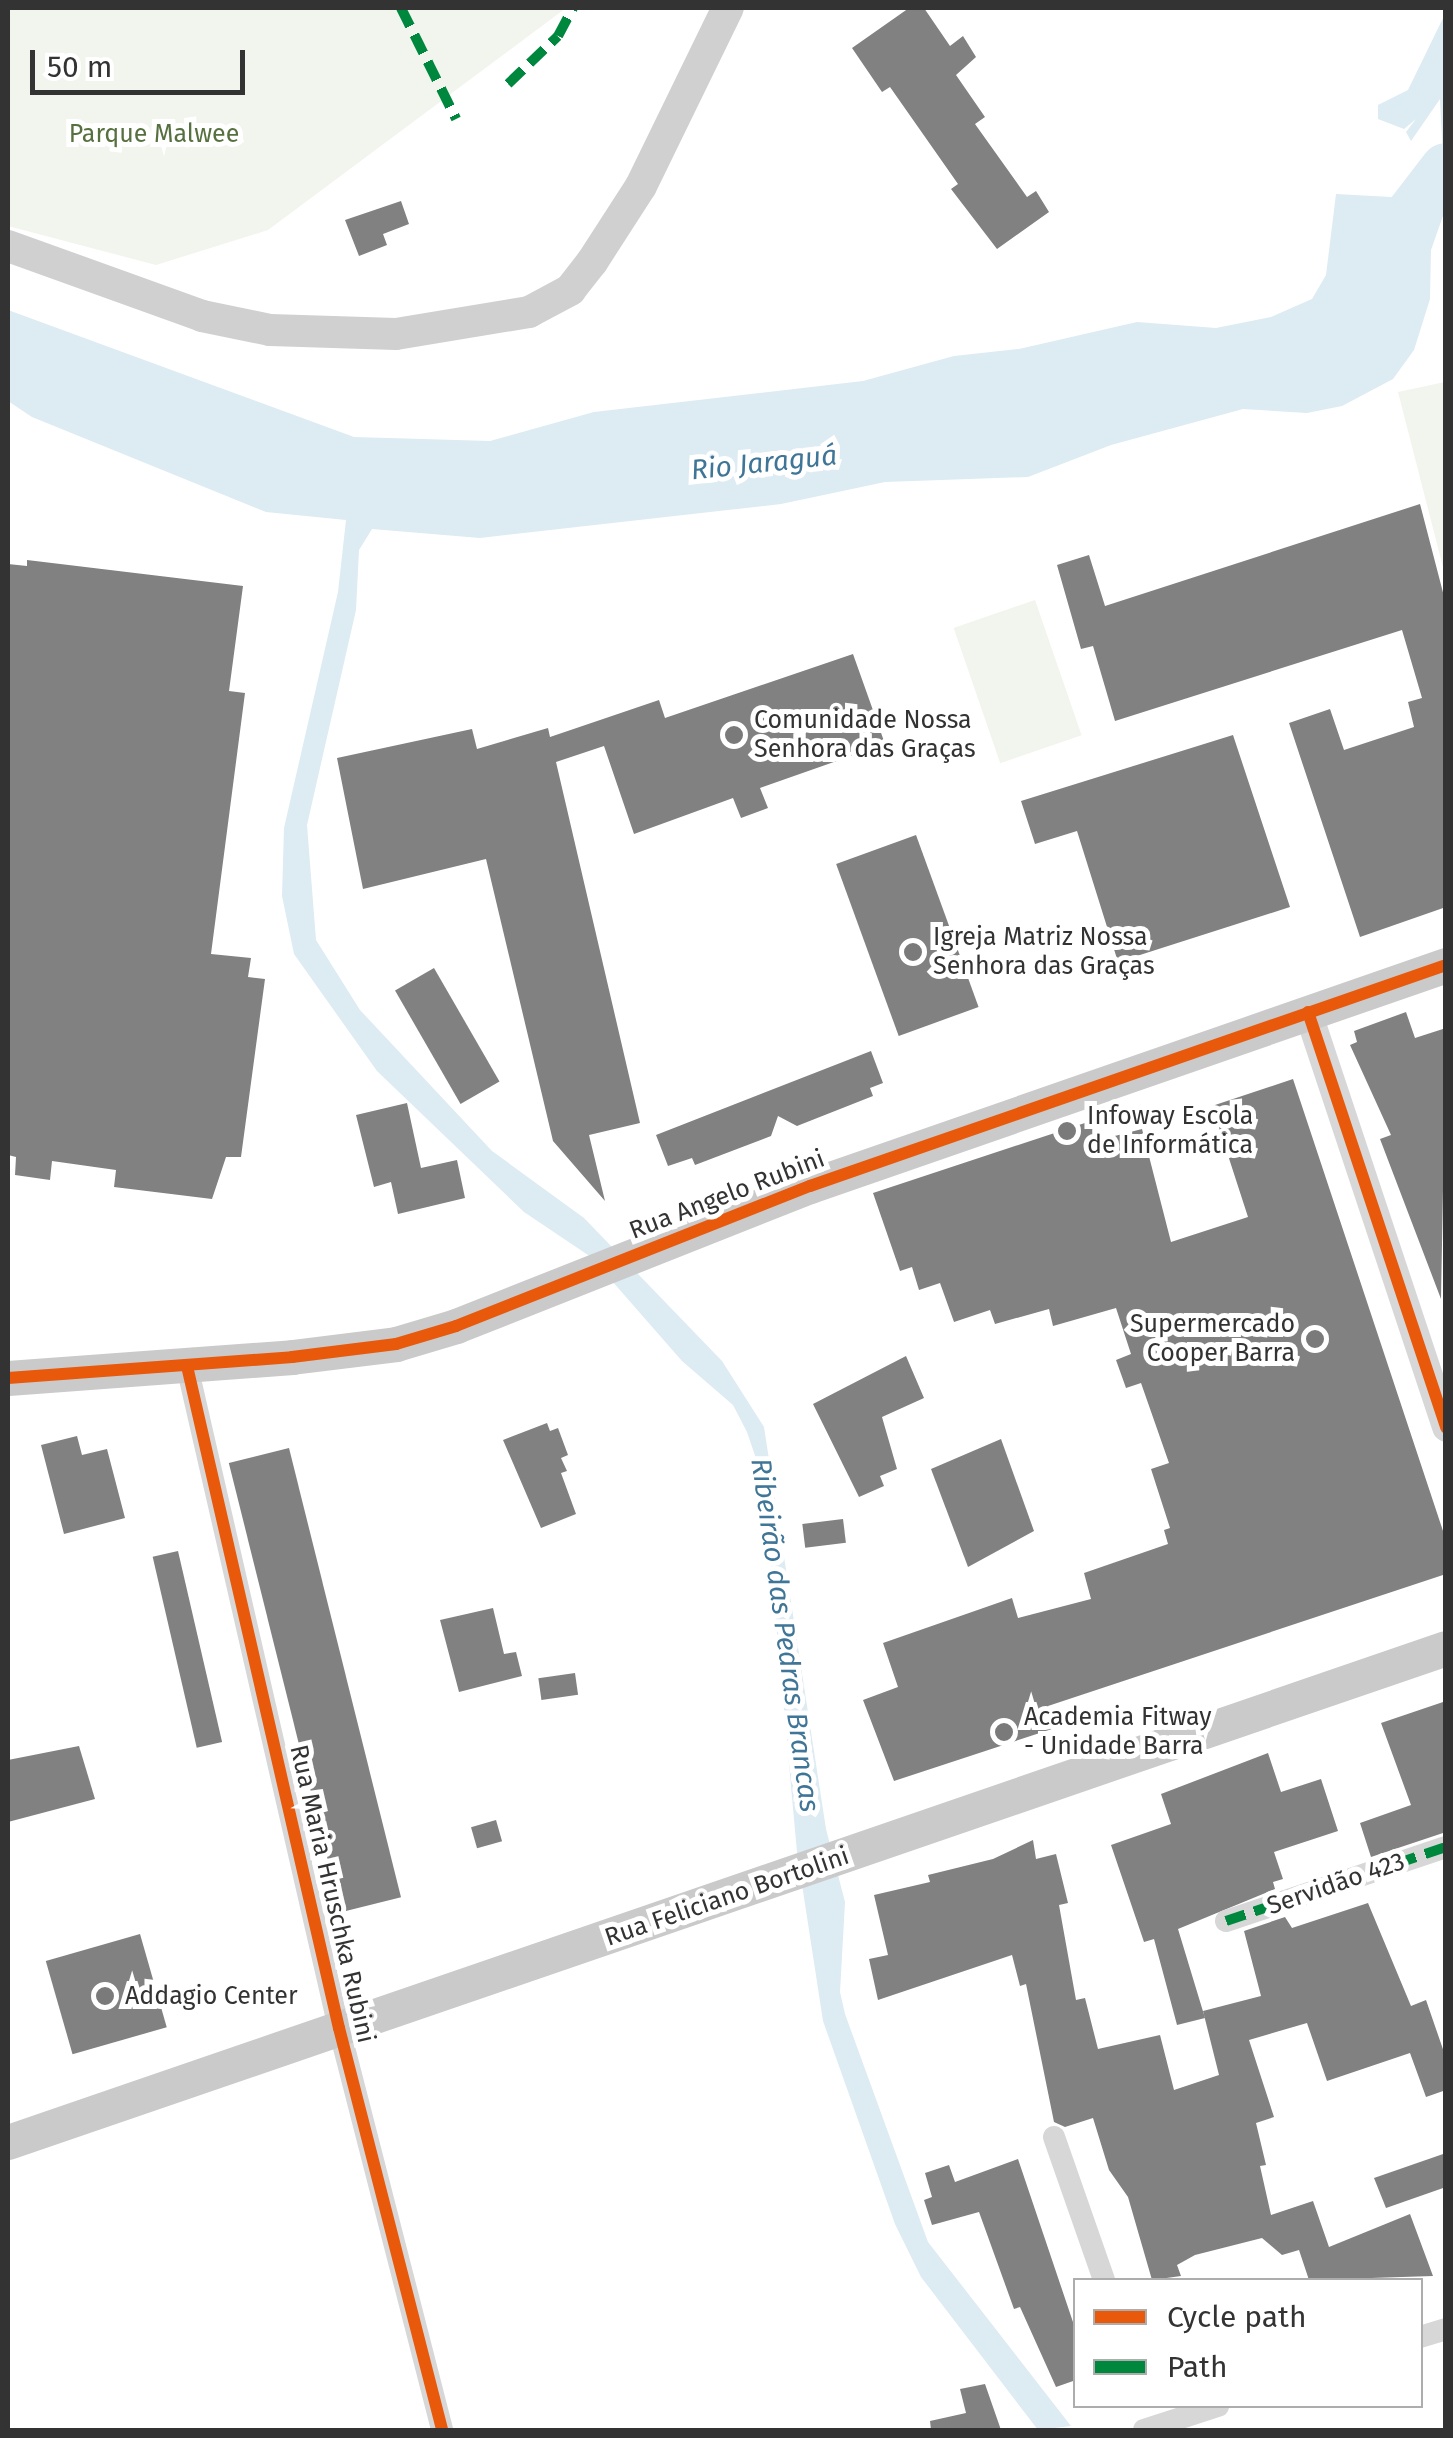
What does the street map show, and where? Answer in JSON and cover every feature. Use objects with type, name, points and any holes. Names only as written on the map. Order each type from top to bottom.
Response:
[{"type":"main road","points":[[8,246],[202,316],[270,330],[396,334],[529,312],[570,290],[642,186],[728,8]]},
{"type":"main road","name":"Rua Angelo Rubini","points":[[8,1378],[188,1366],[396,1344],[571,1282],[653,1246],[1446,965]]},
{"type":"main road","name":"Rua Feliciano Bortolini","points":[[8,2142],[1446,1648]]},
{"type":"street","points":[[1308,1012],[1446,1428]]},
{"type":"street","name":"Rua Maria Hruschka Rubini","points":[[188,1366],[338,2028],[442,2430]]},
{"type":"street","name":"Servidão 423","points":[[1226,1920],[1446,1847]]},
{"type":"street","points":[[1054,2137],[1103,2278]]},
{"type":"street","points":[[1148,2421],[1209,2408]]},
{"type":"green space","name":"Parque Malwee","points":[[8,8],[566,8],[268,230],[156,265],[8,226]]},
{"type":"green space","points":[[1446,382],[1445,575],[1398,392]]},
{"type":"green space","points":[[1035,600],[1082,735],[1000,763],[954,628]]},
{"type":"water","points":[[1445,14],[1443,161],[1440,99],[1411,141],[1406,132],[1416,119],[1404,129],[1378,119],[1378,105],[1408,90]]},
{"type":"water","name":"Ribeirão das Pedras Brancas","points":[[1445,169],[1445,210],[1431,250],[1430,299],[1414,350],[1393,379],[1342,406],[1307,413],[1243,409],[1111,445],[1028,477],[885,482],[781,504],[480,538],[372,529],[359,550],[356,610],[307,825],[316,940],[360,1010],[492,1151],[584,1218],[722,1361],[764,1427],[826,1829],[845,1902],[840,1992],[845,2014],[928,2242],[1071,2426],[1038,2430],[921,2277],[895,2224],[823,2021],[797,1852],[763,1479],[747,1432],[733,1405],[682,1361],[591,1257],[524,1212],[377,1071],[294,954],[282,896],[284,828],[338,592],[346,520],[266,512],[32,417],[8,401],[8,310],[354,437],[490,441],[594,412],[863,381],[954,356],[1019,349],[1137,322],[1216,328],[1271,317],[1312,299],[1326,275],[1336,194],[1391,197],[1439,183]]},
{"type":"building","points":[[909,8],[924,8],[950,46],[963,36],[976,57],[956,75],[985,117],[975,124],[1027,197],[1036,191],[1049,212],[997,249],[951,189],[958,184],[890,87],[882,92],[852,48]]},
{"type":"building","points":[[401,201],[409,224],[383,234],[387,245],[359,256],[345,220]]},
{"type":"building","points":[[1420,504],[1446,604],[1446,907],[1360,937],[1289,723],[1330,709],[1344,750],[1414,727],[1408,702],[1422,698],[1402,630],[1115,721],[1093,646],[1081,649],[1057,565],[1089,555],[1105,606]]},
{"type":"building","points":[[27,560],[243,586],[229,691],[245,693],[211,954],[251,958],[248,977],[265,979],[241,1157],[226,1157],[212,1199],[114,1187],[116,1170],[52,1161],[50,1180],[15,1175],[16,1157],[8,1155],[8,564],[27,566]]},
{"type":"building","points":[[853,654],[885,744],[760,788],[768,808],[741,818],[733,798],[634,834],[604,746],[556,762],[640,1123],[589,1135],[605,1201],[553,1141],[486,859],[363,889],[337,758],[472,729],[477,749],[548,728],[550,737],[659,700],[665,718]]},
{"type":"building","points":[[1233,735],[1290,907],[1118,962],[1077,831],[1035,844],[1021,801]]},
{"type":"building","name":"Igreja Matriz Nossa Senhora das Graças","points":[[916,835],[979,1007],[899,1036],[836,864]]},
{"type":"building","points":[[434,968],[500,1081],[461,1104],[395,990]]},
{"type":"building","points":[[1406,1012],[1415,1038],[1446,1028],[1441,1299],[1380,1139],[1391,1135],[1350,1045],[1357,1042],[1354,1031]]},
{"type":"building","points":[[871,1051],[883,1083],[870,1088],[873,1096],[797,1126],[778,1116],[771,1136],[695,1165],[692,1158],[668,1166],[656,1135]]},
{"type":"building","points":[[1293,1079],[1446,1540],[1446,1574],[1048,1706],[1055,1728],[894,1781],[863,1700],[898,1687],[883,1643],[1012,1598],[1018,1618],[1091,1599],[1084,1573],[1168,1544],[1164,1530],[1170,1528],[1151,1469],[1169,1463],[1141,1383],[1126,1388],[1116,1360],[1131,1354],[1116,1308],[1053,1326],[1049,1309],[995,1324],[990,1310],[954,1322],[940,1283],[919,1290],[912,1267],[900,1271],[873,1193],[1097,1119],[1103,1139],[1142,1129],[1171,1242],[1248,1217],[1212,1106]]},
{"type":"building","points":[[407,1103],[421,1168],[457,1160],[465,1198],[398,1214],[391,1182],[374,1187],[356,1115]]},
{"type":"building","points":[[906,1356],[924,1398],[882,1417],[897,1469],[880,1476],[884,1486],[859,1497],[813,1404]]},
{"type":"building","points":[[547,1423],[550,1431],[558,1428],[568,1455],[561,1458],[567,1471],[561,1473],[576,1514],[541,1528],[503,1440]]},
{"type":"building","points":[[77,1436],[82,1455],[107,1449],[125,1518],[64,1534],[41,1445]]},
{"type":"building","points":[[1001,1439],[1034,1531],[968,1567],[931,1469]]},
{"type":"building","points":[[289,1448],[401,1897],[341,1912],[229,1463]]},
{"type":"building","points":[[843,1519],[846,1543],[805,1548],[802,1524]]},
{"type":"building","points":[[178,1551],[222,1742],[197,1748],[153,1557]]},
{"type":"building","points":[[493,1608],[504,1654],[516,1652],[522,1676],[459,1692],[440,1620]]},
{"type":"building","points":[[575,1673],[578,1695],[541,1700],[538,1678]]},
{"type":"building","points":[[1446,1701],[1446,1832],[1371,1857],[1360,1823],[1411,1805],[1381,1723]]},
{"type":"building","points":[[79,1746],[95,1799],[8,1822],[8,1760]]},
{"type":"building","points":[[1268,1753],[1281,1792],[1321,1779],[1338,1831],[1274,1852],[1283,1879],[1273,1882],[1275,1889],[1178,1929],[1205,2018],[1177,2025],[1154,1939],[1144,1942],[1111,1845],[1171,1824],[1161,1794]]},
{"type":"building","points":[[496,1820],[502,1841],[477,1848],[471,1827]]},
{"type":"building","points":[[1033,1840],[1036,1859],[1056,1854],[1068,1903],[1059,1905],[1076,2000],[1085,1998],[1098,2049],[1160,2035],[1174,2090],[1219,2075],[1203,2011],[1261,1996],[1244,1931],[1285,1917],[1292,1928],[1368,1903],[1411,2006],[1426,2000],[1446,2058],[1446,2090],[1426,2097],[1410,2053],[1327,2081],[1307,2023],[1249,2040],[1274,2117],[1256,2123],[1266,2165],[1260,2166],[1271,2215],[1313,2201],[1329,2247],[1410,2214],[1433,2276],[1308,2278],[1299,2250],[1282,2255],[1262,2238],[1195,2255],[1177,2265],[1181,2276],[1151,2278],[1128,2197],[1109,2170],[1093,2118],[1065,2127],[1054,2122],[1026,1984],[1020,1986],[1012,1955],[878,2000],[869,1959],[888,1955],[874,1895],[930,1882],[928,1875],[993,1859]]},
{"type":"building","name":"Addagio Center","points":[[140,1934],[167,2027],[73,2054],[46,1961]]},
{"type":"building","points":[[1446,2153],[1446,2187],[1386,2208],[1374,2178]]},
{"type":"building","points":[[1018,2159],[1073,2322],[1073,2381],[1056,2387],[1020,2307],[1014,2309],[979,2212],[932,2225],[924,2200],[932,2197],[925,2173],[949,2165],[955,2182]]},
{"type":"building","points":[[985,2384],[1001,2430],[931,2430],[930,2421],[966,2413],[960,2389]]},
{"type":"waterway","name":"Rio Jaraguá","points":[[1390,242],[1446,169]]},
{"type":"marked path","points":[[401,8],[456,119]]},
{"type":"marked path","points":[[508,84],[558,36],[573,8]]},
{"type":"marked path","points":[[1226,1921],[1446,1847]]},
{"type":"cycle path","points":[[8,1378],[292,1357],[396,1344],[456,1326],[810,1186],[1446,965]]},
{"type":"cycle path","points":[[1308,1012],[1446,1428]]},
{"type":"cycle path","points":[[187,1366],[339,2028],[442,2430]]},
{"type":"place","name":"Comunidade Nossa Senhora das Graças","points":[[734,735]]},
{"type":"place","name":"Igreja Matriz Nossa Senhora das Graças","points":[[913,952]]},
{"type":"place","name":"Infoway Escola de Informática","points":[[1067,1131]]},
{"type":"place","name":"Supermercado Cooper Barra","points":[[1315,1339]]},
{"type":"place","name":"Academia Fitway - Unidade Barra","points":[[1004,1732]]},
{"type":"place","name":"Addagio Center","points":[[105,1996]]}]
